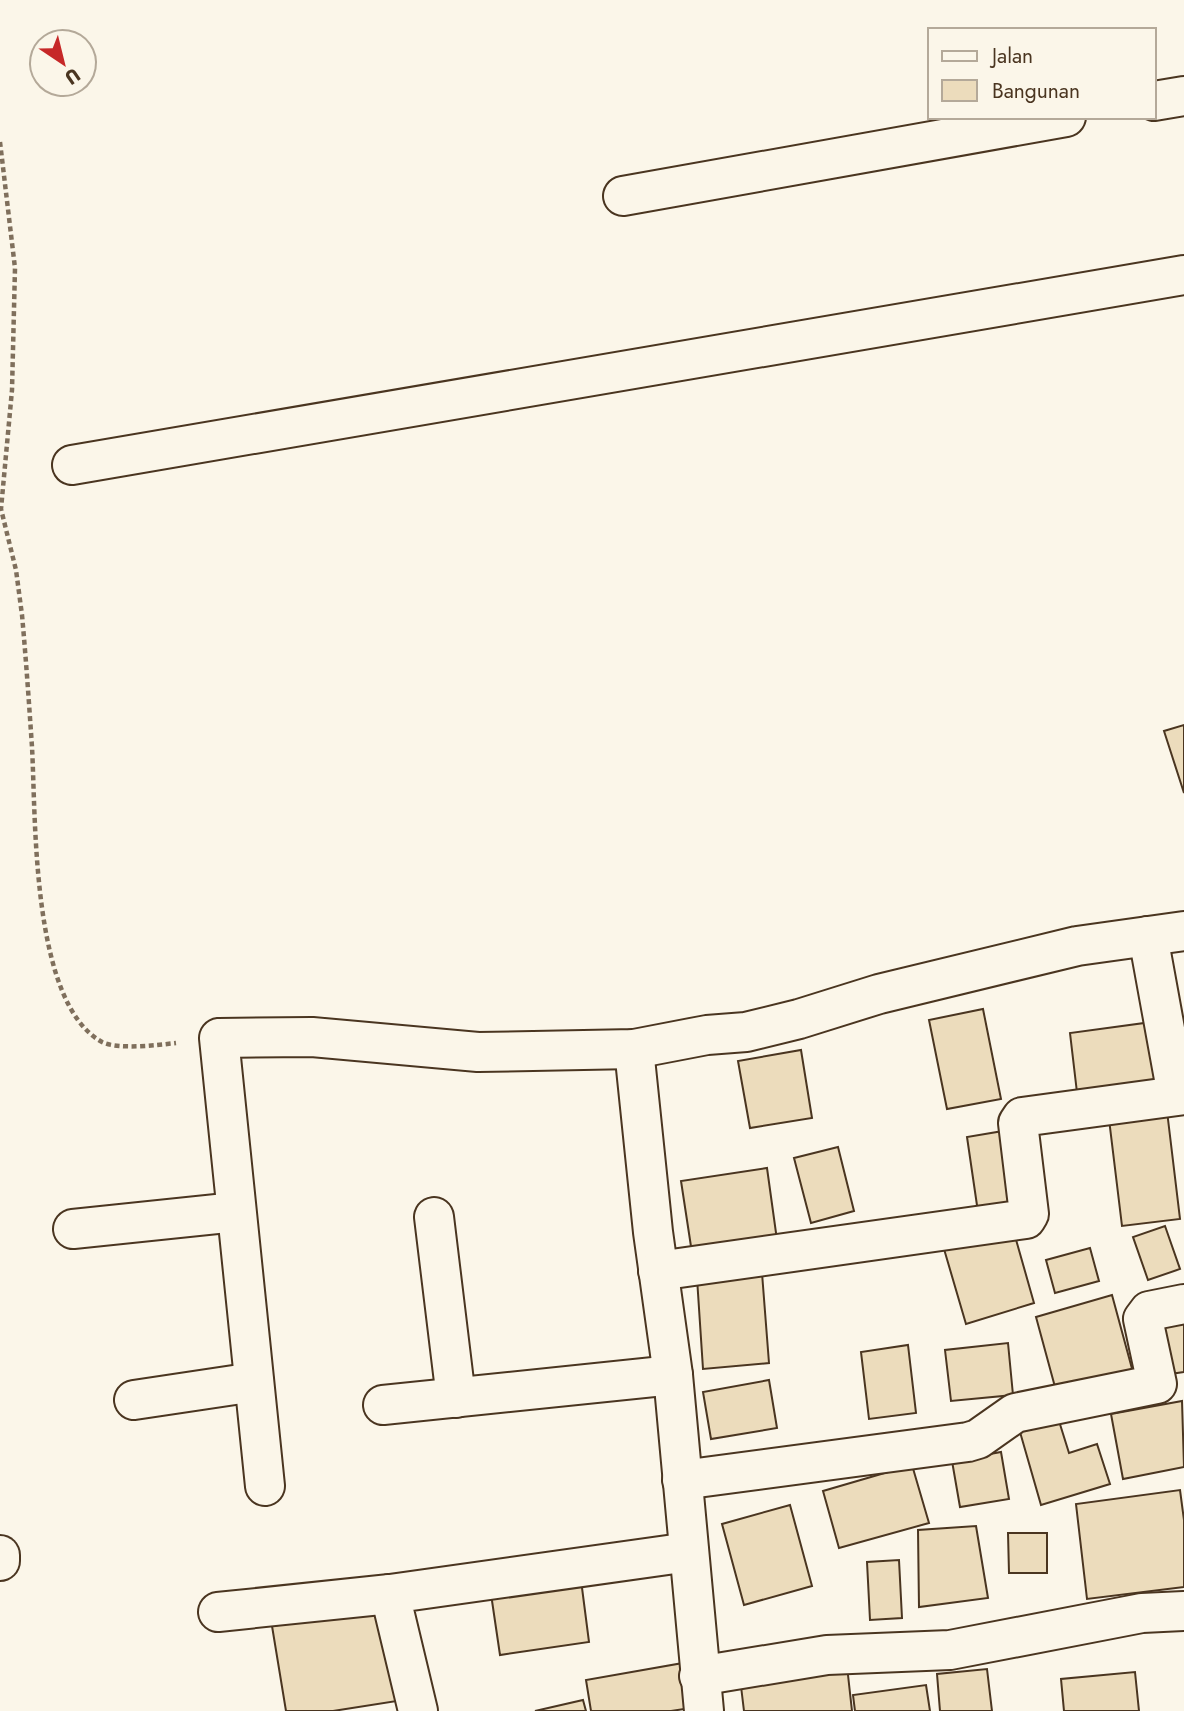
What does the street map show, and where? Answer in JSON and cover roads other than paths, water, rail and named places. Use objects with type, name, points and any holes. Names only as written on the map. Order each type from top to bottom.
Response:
[{"type":"street","points":[[1156,102],[1184,96]]},
{"type":"street","points":[[623,196],[1055,119]]},
{"type":"street","points":[[72,466],[1184,275]]},
{"type":"street","points":[[265,1486],[219,1038],[312,1037],[478,1052],[634,1049],[707,1035],[746,1031],[970,970],[1077,946],[1161,956],[1181,1095],[1022,1116],[1018,1123],[1029,1214],[1026,1219],[658,1271]]},
{"type":"street","points":[[634,1049],[658,1271],[673,1375],[701,1693],[827,1655],[950,1650],[1142,1613],[1184,1611]]},
{"type":"street","points":[[73,1229],[236,1212]]},
{"type":"street","points":[[434,1217],[456,1398]]},
{"type":"street","points":[[682,1480],[968,1441],[978,1439],[1015,1413],[1171,1385],[1143,1319],[1149,1311],[1184,1304]]},
{"type":"street","points":[[383,1405],[673,1375]]},
{"type":"street","points":[[134,1400],[254,1382]]},
{"type":"street","points":[[218,1612],[390,1594],[689,1552]]},
{"type":"street","points":[[390,1594],[418,1711]]}]
